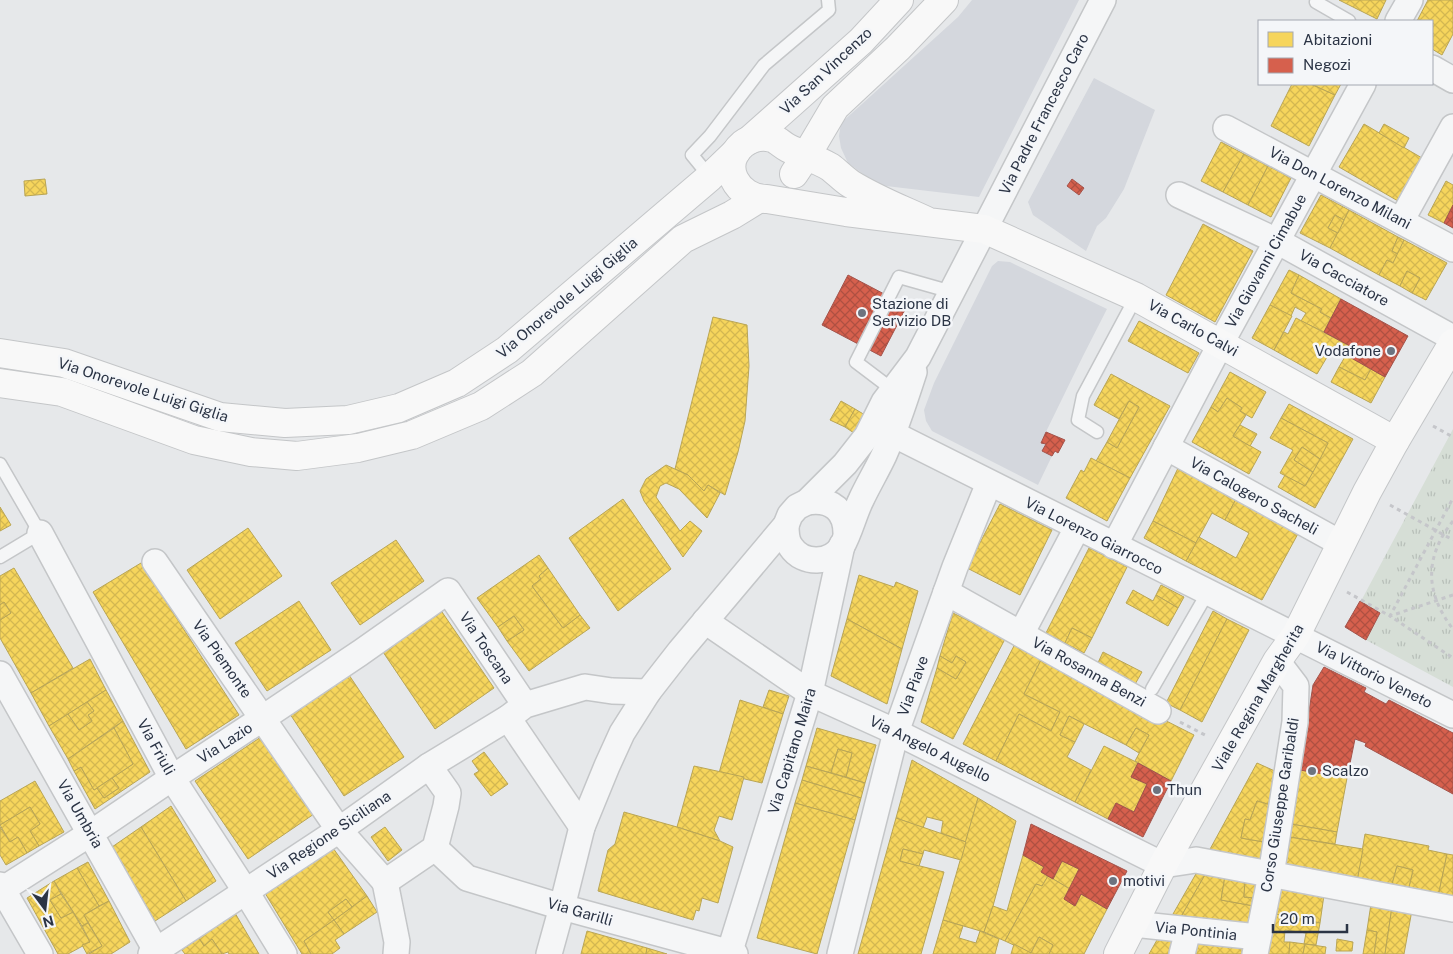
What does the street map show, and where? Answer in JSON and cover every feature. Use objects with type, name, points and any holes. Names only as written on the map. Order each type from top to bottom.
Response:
[{"type":"main road","name":"Via San Vincenzo","points":[[743,146],[861,41],[899,0]]},
{"type":"main road","points":[[732,215],[762,199],[777,196],[785,191],[804,161],[822,148],[822,129],[835,107],[898,48],[944,0]]},
{"type":"main road","points":[[927,221],[876,198],[804,161],[779,141],[770,137],[743,146],[732,162],[734,181],[740,190],[748,195],[762,199],[846,212],[984,229]]},
{"type":"main road","name":"Via Onorevole Luigi Giglia","points":[[0,353],[64,362],[220,417],[285,423],[348,420],[399,408],[457,383],[507,350],[710,177],[743,146]]},
{"type":"main road","points":[[732,215],[769,211],[846,212]]},
{"type":"main road","name":"Via Onorevole Luigi Giglia","points":[[0,383],[62,392],[194,440],[251,452],[297,456],[358,448],[412,435],[481,406],[532,373],[683,239],[732,215]]},
{"type":"main road","name":"Via Carlo Calvi","points":[[984,229],[1136,297],[1394,441]]},
{"type":"main road","name":"Viale Regina Margherita","points":[[1118,954],[1163,865],[1276,661],[1296,635],[1394,441],[1453,343]]},
{"type":"street","name":"Via Padre Francesco Caro","points":[[918,357],[1103,0]]},
{"type":"street","points":[[1399,20],[1410,0]]},
{"type":"street","points":[[1433,69],[1453,80]]},
{"type":"street","name":"Via Giovanni Cimabue","points":[[1114,546],[1221,343],[1363,85]]},
{"type":"street","points":[[1400,220],[1453,127]]},
{"type":"street","name":"Via Don Lorenzo Milani","points":[[1226,128],[1453,249]]},
{"type":"street","name":"Via Cacciatore","points":[[1179,195],[1277,241],[1453,338]]},
{"type":"street","points":[[807,502],[845,464],[867,436],[884,402],[918,357]]},
{"type":"street","name":"Via Capitano Maira","points":[[731,954],[810,693],[844,541],[861,500],[893,434],[918,357]]},
{"type":"street","name":"Via Lorenzo Giarrocco","points":[[893,434],[1077,528],[1296,635]]},
{"type":"street","name":"Via Calogero Sacheli","points":[[1166,448],[1342,544]]},
{"type":"street","name":"Via Piave","points":[[840,954],[896,732],[946,592],[989,483]]},
{"type":"street","points":[[548,954],[582,827],[622,733],[648,692],[704,621],[786,525],[790,515],[797,507],[807,502],[818,500],[828,503],[837,509],[843,517],[846,526],[844,541],[836,553],[827,558],[818,561],[807,560],[797,554],[790,546],[786,536],[786,525]]},
{"type":"street","name":"Via Rosanna Benzi","points":[[1021,634],[1077,528]]},
{"type":"street","name":"Via Friuli","points":[[40,533],[172,778],[284,954]]},
{"type":"street","points":[[738,582],[774,563],[797,554]]},
{"type":"street","name":"Via Piemonte","points":[[156,562],[339,830],[385,882]]},
{"type":"street","name":"Via Lazio","points":[[1,888],[92,834],[172,778],[360,653],[448,591]]},
{"type":"street","name":"Via Toscana","points":[[448,591],[582,827]]},
{"type":"street","name":"Via Rosanna Benzi","points":[[946,592],[1021,634],[1155,700]]},
{"type":"street","name":"Via Angelo Augello","points":[[704,621],[810,693],[896,732],[1163,865]]},
{"type":"street","name":"Via Vittorio Veneto","points":[[1296,635],[1453,715]]},
{"type":"street","name":"Corso Giuseppe Garibaldi","points":[[1256,946],[1270,875],[1294,722],[1296,686],[1276,661]]},
{"type":"street","name":"Via Umbria","points":[[0,674],[92,834],[155,953]]},
{"type":"street","name":"Via Regione Siciliana","points":[[155,953],[339,830],[429,766],[517,711],[585,687],[612,692],[648,692]]},
{"type":"street","points":[[396,954],[397,942],[385,882],[435,848],[446,806],[448,793],[429,766]]},
{"type":"street","name":"Via Garilli","points":[[435,848],[467,878],[562,907],[731,954]]},
{"type":"street","points":[[1163,865],[1196,860],[1453,909]]},
{"type":"street","points":[[1,888],[40,954]]},
{"type":"street","name":"Via Pontinia","points":[[1133,924],[1188,930],[1256,946]]},
{"type":"street","points":[[1182,954],[1188,930]]},
{"type":"lane","points":[[710,177],[692,155],[710,136],[764,65],[829,10],[828,0]]},
{"type":"lane","points":[[1317,0],[1316,2],[1347,20]]},
{"type":"lane","points":[[894,390],[856,362],[899,277],[952,292]]},
{"type":"lane","points":[[1097,432],[1078,420],[1083,396],[1136,297]]},
{"type":"lane","points":[[0,464],[40,533],[0,557]]},
{"type":"lane","points":[[1155,700],[1208,592]]},
{"type":"path","points":[[1367,492],[1453,540]]},
{"type":"path","points":[[1390,616],[1453,498]]},
{"type":"path","points":[[1453,521],[1443,534],[1436,549],[1432,566],[1432,584],[1436,601],[1443,617],[1453,629]]},
{"type":"path","points":[[1324,580],[1362,598],[1453,658]]},
{"type":"path","points":[[1390,616],[1453,595]]},
{"type":"shaded area","points":[[972,0],[1079,0],[979,197],[886,186],[870,179],[848,163],[841,148],[839,136],[841,123],[958,17]]},
{"type":"shaded area","points":[[1094,78],[1155,110],[1124,189],[1106,218],[1097,226],[1086,251],[1033,215],[1028,202]]},
{"type":"shaded area","points":[[998,261],[1010,262],[1107,309],[1041,442],[1046,444],[1043,451],[1052,456],[1038,485],[932,431],[926,421],[924,410],[934,383],[992,266]]},
{"type":"green space","points":[[1453,429],[1453,687],[1366,640],[1380,613],[1361,601]]},
{"type":"building: Abitazioni","points":[[1339,0],[1386,0],[1377,19]]},
{"type":"building: Abitazioni","points":[[1428,0],[1453,0],[1453,34],[1442,55],[1433,50],[1433,20],[1418,20]]},
{"type":"building: Abitazioni","points":[[1292,85],[1313,85],[1335,95],[1309,146],[1271,126]]},
{"type":"building: Abitazioni","points":[[1313,85],[1340,85],[1335,95]]},
{"type":"building: Abitazioni","points":[[1364,124],[1422,158],[1398,201],[1339,167]]},
{"type":"building: Abitazioni","points":[[1384,124],[1409,138],[1404,148],[1379,133]]},
{"type":"building: Abitazioni","points":[[1221,142],[1244,154],[1223,192],[1201,181]]},
{"type":"building: Abitazioni","points":[[1244,154],[1268,166],[1248,205],[1223,192]]},
{"type":"building: Abitazioni","points":[[1268,166],[1291,178],[1271,217],[1248,205]]},
{"type":"building: Abitazioni","points":[[45,179],[47,194],[25,196],[24,181]]},
{"type":"building: Abitazioni","points":[[1446,181],[1453,185],[1453,205],[1444,223],[1428,215]]},
{"type":"building: Abitazioni","points":[[1321,195],[1349,210],[1344,220],[1335,215],[1328,228],[1338,233],[1330,248],[1300,233]]},
{"type":"building: Abitazioni","points":[[1349,210],[1398,237],[1392,251],[1398,254],[1393,263],[1387,260],[1379,275],[1330,248]]},
{"type":"building: Abitazioni","points":[[1335,215],[1344,220],[1338,233],[1328,228]]},
{"type":"building: Abitazioni","points":[[1203,224],[1253,251],[1215,322],[1166,295]]},
{"type":"building: Abitazioni","points":[[1398,237],[1404,240],[1398,254],[1392,251]]},
{"type":"building: Abitazioni","points":[[1404,240],[1447,263],[1426,300],[1412,293],[1420,278],[1407,271],[1400,286],[1379,275],[1387,260],[1393,263]]},
{"type":"building: Abitazioni","points":[[1289,270],[1299,275],[1291,293],[1322,309],[1320,312],[1331,318],[1324,332],[1301,321],[1306,313],[1295,307],[1291,316],[1270,305]]},
{"type":"building: Abitazioni","points":[[1407,271],[1420,278],[1412,293],[1400,286]]},
{"type":"building: Abitazioni","points":[[1299,275],[1341,299],[1331,318],[1320,312],[1322,309],[1291,293]]},
{"type":"building: Abitazioni","points":[[1270,305],[1292,316],[1274,350],[1252,338]]},
{"type":"building: Abitazioni","points":[[713,317],[747,325],[749,366],[745,421],[725,495],[708,485],[704,491],[688,475],[675,469]]},
{"type":"building: Abitazioni","points":[[1296,318],[1350,346],[1346,355],[1333,347],[1317,374],[1274,350],[1284,332],[1288,334]]},
{"type":"building: Abitazioni","points":[[1139,321],[1199,353],[1188,373],[1128,341]]},
{"type":"building: Abitazioni","points":[[1346,355],[1371,369],[1365,380],[1339,367]]},
{"type":"building: Abitazioni","points":[[1339,367],[1365,380],[1371,369],[1385,377],[1371,403],[1331,382]]},
{"type":"building: Abitazioni","points":[[1230,372],[1266,392],[1252,418],[1240,411],[1242,408],[1227,398],[1218,412],[1211,407]]},
{"type":"building: Abitazioni","points":[[1111,374],[1170,406],[1130,478],[1096,461],[1107,442],[1117,448],[1139,407],[1129,401],[1119,419],[1094,405]]},
{"type":"building: Abitazioni","points":[[1227,398],[1242,408],[1240,411],[1246,415],[1233,436],[1261,452],[1249,474],[1192,442],[1211,407],[1218,412]]},
{"type":"building: Abitazioni","points":[[841,401],[855,409],[845,427],[830,420]]},
{"type":"building: Abitazioni","points":[[1129,401],[1139,407],[1117,448],[1107,442]]},
{"type":"building: Abitazioni","points":[[1289,404],[1353,439],[1315,508],[1278,487],[1285,475],[1305,486],[1328,443],[1281,418]]},
{"type":"building: Abitazioni","points":[[855,409],[865,415],[854,433],[845,427]]},
{"type":"building: Abitazioni","points":[[1281,418],[1328,443],[1320,459],[1302,447],[1294,460],[1313,472],[1305,486],[1280,473],[1293,450],[1270,438]]},
{"type":"building: Abitazioni","points":[[1240,425],[1257,434],[1250,446],[1233,436]]},
{"type":"building: Abitazioni","points":[[1302,447],[1320,459],[1313,472],[1294,460]]},
{"type":"building: Abitazioni","points":[[1091,458],[1130,478],[1107,521],[1066,498],[1081,470],[1084,472]]},
{"type":"building: Abitazioni","points":[[666,465],[688,475],[704,491],[708,485],[720,493],[707,518],[679,489],[666,483],[660,486],[656,497],[680,531],[690,521],[702,531],[683,557],[644,501],[640,491],[646,479]]},
{"type":"building: Abitazioni","points":[[1179,466],[1237,497],[1225,520],[1212,513],[1196,543],[1153,521]]},
{"type":"building: Abitazioni","points":[[1237,497],[1300,530],[1262,600],[1186,561],[1199,537],[1236,558],[1249,533],[1225,520]]},
{"type":"building: Abitazioni","points":[[623,499],[671,569],[618,611],[569,538]]},
{"type":"building: Abitazioni","points":[[1000,504],[1052,530],[1020,595],[967,568]]},
{"type":"building: Abitazioni","points":[[0,507],[11,525],[0,531]]},
{"type":"building: Abitazioni","points":[[1153,521],[1196,543],[1186,561],[1144,538]]},
{"type":"building: Abitazioni","points":[[248,528],[282,576],[220,619],[187,570]]},
{"type":"building: Abitazioni","points":[[396,540],[424,581],[360,625],[331,583]]},
{"type":"building: Abitazioni","points":[[1089,548],[1127,567],[1092,638],[1072,628],[1065,643],[1046,633]]},
{"type":"building: Abitazioni","points":[[539,555],[548,568],[539,576],[541,579],[532,586],[563,628],[580,615],[590,628],[529,671],[507,641],[524,630],[514,616],[498,627],[477,598]]},
{"type":"building: Abitazioni","points":[[141,563],[239,715],[186,749],[93,592]]},
{"type":"building: Abitazioni","points":[[14,568],[73,668],[31,693],[0,638],[0,620],[11,613],[4,602],[0,605],[0,576]]},
{"type":"building: Abitazioni","points":[[548,568],[580,615],[563,628],[532,586],[541,579],[539,576]]},
{"type":"building: Abitazioni","points":[[859,575],[894,587],[896,582],[918,591],[902,649],[847,619]]},
{"type":"building: Abitazioni","points":[[1161,585],[1184,597],[1178,608],[1156,595]]},
{"type":"building: Abitazioni","points":[[1133,590],[1153,601],[1156,595],[1178,608],[1168,626],[1126,603]]},
{"type":"building: Abitazioni","points":[[299,601],[331,650],[267,691],[235,643]]},
{"type":"building: Abitazioni","points":[[4,602],[11,613],[0,620],[0,605]]},
{"type":"building: Abitazioni","points":[[1213,611],[1227,619],[1180,710],[1166,703]]},
{"type":"building: Abitazioni","points":[[442,612],[494,688],[435,729],[383,652]]},
{"type":"building: Abitazioni","points":[[953,613],[1005,639],[953,739],[921,722],[937,668],[956,679],[966,662],[956,656],[952,663],[940,656]]},
{"type":"building: Abitazioni","points":[[514,616],[524,630],[507,641],[498,627]]},
{"type":"building: Abitazioni","points":[[847,619],[902,649],[887,704],[831,676]]},
{"type":"building: Abitazioni","points":[[1227,619],[1249,630],[1202,722],[1180,710]]},
{"type":"building: Abitazioni","points":[[1072,628],[1092,638],[1084,653],[1065,643]]},
{"type":"building: Abitazioni","points":[[1015,644],[1042,658],[1024,694],[1060,712],[1051,731],[1019,714],[996,761],[963,744]]},
{"type":"building: Abitazioni","points":[[1103,652],[1142,672],[1134,686],[1096,667]]},
{"type":"building: Abitazioni","points":[[940,656],[952,663],[956,656],[966,662],[956,679],[937,668]]},
{"type":"building: Abitazioni","points":[[1042,658],[1194,735],[1171,781],[1135,761],[1149,735],[1136,728],[1126,745],[1069,716],[1060,735],[1075,742],[1067,757],[1091,770],[1075,802],[996,761],[1019,714],[1051,731],[1060,712],[1024,694]]},
{"type":"building: Abitazioni","points":[[90,659],[106,690],[49,726],[31,693]]},
{"type":"building: Abitazioni","points":[[349,675],[404,757],[344,796],[290,714]]},
{"type":"building: Abitazioni","points":[[106,690],[123,721],[68,759],[49,726],[68,714],[79,730],[92,721],[88,715],[94,711],[87,702]]},
{"type":"building: Abitazioni","points":[[769,690],[789,696],[783,714],[763,707]]},
{"type":"building: Abitazioni","points":[[740,700],[783,714],[762,783],[719,773]]},
{"type":"building: Abitazioni","points":[[87,702],[94,711],[88,715],[92,721],[79,730],[68,714]]},
{"type":"building: Abitazioni","points":[[1069,716],[1084,724],[1075,742],[1060,735]]},
{"type":"building: Abitazioni","points":[[123,721],[150,772],[95,809],[74,771],[81,767],[94,790],[97,788],[104,798],[119,788],[112,778],[133,764],[114,728]]},
{"type":"building: Abitazioni","points":[[114,728],[133,764],[94,790],[81,767],[74,771],[68,759]]},
{"type":"building: Abitazioni","points":[[817,728],[876,745],[865,783],[846,777],[852,753],[838,749],[831,773],[806,766]]},
{"type":"building: Abitazioni","points":[[1136,728],[1149,735],[1139,753],[1126,745]]},
{"type":"building: Abitazioni","points":[[261,737],[314,814],[248,859],[195,781]]},
{"type":"building: Abitazioni","points":[[1104,746],[1138,763],[1131,777],[1147,784],[1134,812],[1116,803],[1108,819],[1075,802]]},
{"type":"building: Abitazioni","points":[[838,749],[852,753],[846,777],[831,773]]},
{"type":"building: Abitazioni","points":[[484,752],[508,784],[491,796],[474,774],[479,771],[472,761]]},
{"type":"building: Abitazioni","points":[[912,760],[978,798],[966,842],[941,833],[943,821],[927,817],[923,828],[896,818]]},
{"type":"building: Abitazioni","points":[[1257,763],[1277,772],[1271,805],[1257,801],[1250,820],[1245,819],[1241,838],[1264,842],[1261,860],[1209,851]]},
{"type":"building: Abitazioni","points":[[694,766],[744,777],[732,820],[719,816],[714,830],[720,841],[677,827]]},
{"type":"building: Abitazioni","points":[[806,766],[865,783],[861,798],[802,780]]},
{"type":"building: Abitazioni","points":[[1300,770],[1347,778],[1337,832],[1291,824]]},
{"type":"building: Abitazioni","points":[[112,778],[119,788],[104,798],[97,788]]},
{"type":"building: Abitazioni","points":[[802,780],[861,798],[855,820],[795,803]]},
{"type":"building: Abitazioni","points":[[35,781],[64,832],[39,846],[30,831],[40,824],[30,807],[0,825],[0,801]]},
{"type":"building: Abitazioni","points":[[978,798],[1016,821],[984,932],[943,920]]},
{"type":"building: Abitazioni","points":[[1257,801],[1271,805],[1264,842],[1241,838],[1245,819],[1250,820]]},
{"type":"building: Abitazioni","points":[[795,803],[855,820],[817,954],[757,938]]},
{"type":"building: Abitazioni","points":[[171,806],[216,881],[186,901],[141,827]]},
{"type":"building: Abitazioni","points":[[30,807],[40,824],[30,831],[39,846],[27,853],[18,837],[10,842],[0,825]]},
{"type":"building: Abitazioni","points":[[624,812],[677,827],[733,847],[718,903],[702,898],[699,911],[696,910],[693,920],[598,891],[608,850],[615,844]]},
{"type":"building: Abitazioni","points":[[896,818],[966,842],[961,860],[924,850],[923,854],[903,849],[900,861],[944,872],[921,954],[858,954]]},
{"type":"building: Abitazioni","points":[[1291,824],[1337,832],[1335,844],[1289,837]]},
{"type":"building: Abitazioni","points":[[0,827],[10,842],[18,837],[27,853],[6,865],[0,855]]},
{"type":"building: Abitazioni","points":[[141,827],[186,901],[155,921],[112,847]]},
{"type":"building: Abitazioni","points":[[385,827],[402,850],[388,861],[371,837]]},
{"type":"building: Abitazioni","points":[[1365,834],[1429,846],[1428,850],[1447,854],[1438,897],[1408,891],[1413,870],[1397,866],[1391,888],[1357,881]]},
{"type":"building: Abitazioni","points":[[1289,837],[1363,849],[1357,881],[1284,868]]},
{"type":"building: Abitazioni","points":[[333,848],[367,896],[352,907],[346,899],[328,912],[334,920],[304,941],[311,954],[302,954],[265,893]]},
{"type":"building: Abitazioni","points":[[903,849],[923,854],[919,866],[900,861]]},
{"type":"building: Abitazioni","points":[[1447,854],[1453,855],[1453,900],[1438,897]]},
{"type":"building: Abitazioni","points":[[1023,855],[1044,867],[1041,872],[1048,876],[1042,886],[1036,884],[1005,941],[984,932],[993,906],[1007,911]]},
{"type":"building: Abitazioni","points":[[1062,861],[1079,869],[1070,889],[1053,879]]},
{"type":"building: Abitazioni","points":[[88,862],[109,901],[99,906],[77,868]]},
{"type":"building: Abitazioni","points":[[1397,866],[1413,870],[1408,891],[1391,888]]},
{"type":"building: Abitazioni","points":[[77,868],[99,906],[84,915],[88,923],[82,926],[54,881]]},
{"type":"building: Abitazioni","points":[[1197,872],[1206,873],[1178,922],[1169,921]]},
{"type":"building: Abitazioni","points":[[1206,873],[1225,876],[1221,900],[1254,906],[1250,928],[1178,922]]},
{"type":"building: Abitazioni","points":[[1048,876],[1070,889],[1064,899],[1075,906],[1081,894],[1107,909],[1084,954],[1049,954],[1053,945],[1039,937],[1031,953],[1005,941],[1036,884],[1042,886]]},
{"type":"building: Abitazioni","points":[[1225,876],[1245,879],[1244,897],[1255,898],[1254,906],[1221,900]]},
{"type":"building: Abitazioni","points":[[1245,879],[1258,881],[1255,898],[1244,897]]},
{"type":"building: Abitazioni","points":[[54,881],[61,894],[50,900],[61,918],[73,912],[90,942],[68,954],[58,954],[27,898]]},
{"type":"building: Abitazioni","points":[[1279,888],[1324,895],[1320,923],[1275,914]]},
{"type":"building: Abitazioni","points":[[61,894],[73,912],[61,918],[50,900]]},
{"type":"building: Abitazioni","points":[[367,896],[377,912],[344,934],[334,920]]},
{"type":"building: Abitazioni","points":[[346,899],[352,907],[334,920],[328,912]]},
{"type":"building: Abitazioni","points":[[109,901],[130,942],[111,954],[89,954],[102,946],[84,915]]},
{"type":"building: Abitazioni","points":[[1371,904],[1392,907],[1385,954],[1374,954],[1377,932],[1367,930]]},
{"type":"building: Abitazioni","points":[[1392,907],[1412,910],[1404,954],[1385,954]]},
{"type":"building: Abitazioni","points":[[235,913],[259,954],[229,954],[228,952],[222,954],[212,939],[204,946],[199,938]]},
{"type":"building: Abitazioni","points":[[1275,914],[1320,923],[1316,945],[1304,944],[1306,933],[1285,930],[1284,942],[1290,942],[1289,954],[1268,954]]},
{"type":"building: Abitazioni","points":[[334,920],[344,934],[335,940],[340,948],[332,954],[311,954],[304,941]]},
{"type":"building: Abitazioni","points":[[943,920],[963,926],[959,938],[976,943],[980,931],[999,939],[995,954],[933,954]]},
{"type":"building: Abitazioni","points":[[88,923],[102,946],[87,954],[82,945],[90,942],[82,926]]},
{"type":"building: Abitazioni","points":[[1367,930],[1377,932],[1374,954],[1363,954]]},
{"type":"building: Abitazioni","points":[[587,931],[647,948],[646,954],[581,954]]},
{"type":"building: Abitazioni","points":[[1161,933],[1175,936],[1170,954],[1149,954]]},
{"type":"building: Abitazioni","points":[[1039,937],[1053,945],[1049,954],[1011,954],[1014,944],[1031,953]]},
{"type":"building: Abitazioni","points":[[1199,937],[1248,944],[1246,954],[1195,954]]},
{"type":"building: Abitazioni","points":[[199,938],[204,946],[212,939],[222,954],[185,954],[182,950]]},
{"type":"building: Abitazioni","points":[[1337,939],[1353,942],[1352,951],[1336,951]]},
{"type":"building: Abitazioni","points":[[1290,942],[1305,944],[1303,954],[1289,954]]},
{"type":"building: Abitazioni","points":[[1305,944],[1326,947],[1325,954],[1303,954]]},
{"type":"building: Abitazioni","points":[[647,948],[667,954],[646,954]]},
{"type":"building: Negozi","points":[[1072,179],[1084,188],[1079,195],[1067,186]]},
{"type":"building: Negozi","points":[[1453,205],[1453,228],[1444,223]]},
{"type":"building: Negozi","points":[[848,275],[907,306],[881,356],[822,325]]},
{"type":"building: Negozi","points":[[1341,299],[1408,336],[1385,377],[1346,355],[1350,346],[1324,332]]},
{"type":"building: Negozi","points":[[1046,432],[1065,440],[1058,453],[1055,451],[1052,456],[1042,451],[1046,444],[1041,443]]},
{"type":"building: Negozi","points":[[1360,601],[1380,613],[1366,640],[1345,627]]},
{"type":"building: Negozi","points":[[1324,667],[1366,688],[1364,692],[1386,704],[1389,700],[1453,733],[1453,794],[1365,746],[1366,743],[1355,739],[1347,778],[1300,770],[1313,685]]},
{"type":"building: Negozi","points":[[1138,763],[1171,781],[1143,837],[1108,819],[1116,803],[1134,812],[1147,784],[1131,777]]},
{"type":"building: Negozi","points":[[1031,824],[1127,871],[1107,909],[1081,894],[1075,906],[1064,899],[1079,869],[1062,861],[1053,879],[1041,872],[1044,867],[1023,855]]},
{"type":"place","name":"Stazione di Servizio DB","points":[[862,313]]},
{"type":"place","name":"Vodafone","points":[[1391,351]]},
{"type":"place","name":"Scalzo","points":[[1312,771]]},
{"type":"place","name":"Thun","points":[[1157,790]]},
{"type":"place","name":"motivi","points":[[1113,881]]}]
